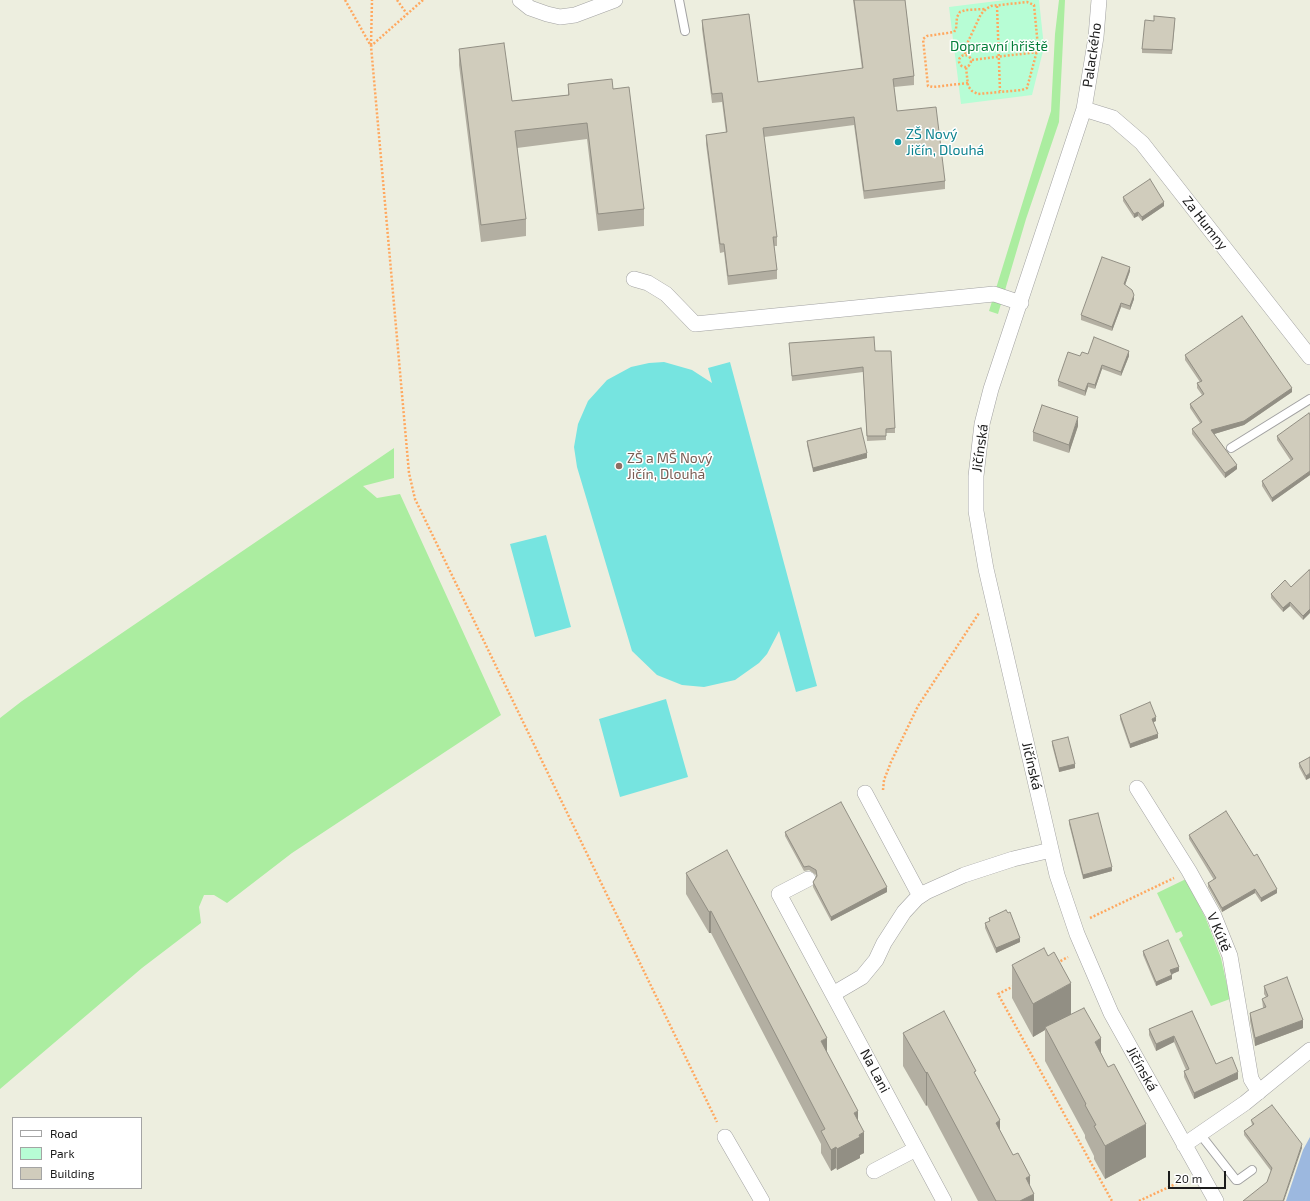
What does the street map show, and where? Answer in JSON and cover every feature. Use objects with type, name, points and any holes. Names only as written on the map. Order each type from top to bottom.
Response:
[{"type":"street","points":[[520,0],[530,8],[547,14],[560,16],[575,15],[615,0]]},
{"type":"street","name":"Palackého","points":[[1084,109],[1096,37],[1099,0]]},
{"type":"street","name":"Jičínská","points":[[1084,109],[1021,303],[991,389],[982,424],[976,476],[976,511],[986,569],[1051,850],[1057,875],[1074,925],[1110,1013],[1216,1201]]},
{"type":"street","name":"Za Humny","points":[[1084,109],[1113,118],[1142,143],[1310,357]]},
{"type":"street","points":[[634,280],[648,283],[666,294],[695,324],[994,294],[1021,303]]},
{"type":"street","name":"V Kútě","points":[[1137,788],[1189,871],[1214,916],[1230,956],[1251,1079],[1259,1092]]},
{"type":"street","points":[[866,793],[920,896]]},
{"type":"street","points":[[833,994],[862,977],[876,960],[904,912],[920,896],[964,875],[1013,859],[1051,850]]},
{"type":"street","name":"Na Lani","points":[[808,879],[779,894],[944,1201]]},
{"type":"street","points":[[1184,1146],[1259,1092],[1310,1050]]},
{"type":"street","points":[[725,1137],[762,1201]]},
{"type":"street","points":[[874,1171],[916,1148]]},
{"type":"lane","points":[[679,0],[685,31]]},
{"type":"lane","points":[[1231,448],[1310,399]]},
{"type":"lane","points":[[1200,1134],[1236,1180],[1252,1170]]},
{"type":"path","points":[[345,0],[371,46]]},
{"type":"path","points":[[372,0],[371,46],[409,473],[415,500],[725,1137]]},
{"type":"path","points":[[397,0],[407,14]]},
{"type":"path","points":[[371,46],[423,0]]},
{"type":"path","points":[[966,67],[968,83],[972,91],[978,94],[1022,90],[1027,88],[1037,52],[1038,37],[1034,5],[1027,2],[986,9],[966,10],[960,12],[957,17],[956,29],[954,32],[927,36],[923,39],[928,86],[933,87],[968,83]]},
{"type":"path","points":[[997,6],[1000,91]]},
{"type":"path","points":[[965,54],[966,46],[981,14],[986,9]]},
{"type":"path","points":[[972,60],[1037,52]]},
{"type":"path","points":[[965,54],[970,56],[972,60]]},
{"type":"path","points":[[965,54],[960,56],[959,61],[961,65],[966,67]]},
{"type":"path","points":[[966,67],[970,65],[972,60]]},
{"type":"path","points":[[877,814],[881,812],[884,780],[918,706],[977,613],[981,612],[983,620]]},
{"type":"path","points":[[1074,925],[1189,871]]},
{"type":"path","points":[[1067,952],[1072,963]]},
{"type":"path","points":[[1055,964],[1069,957]]},
{"type":"path","points":[[1020,983],[998,994],[1112,1201]]},
{"type":"path","points":[[1180,1173],[1187,1185]]},
{"type":"path","points":[[1139,1201],[1184,1180]]},
{"type":"green space","name":"Dopravní hřiště","points":[[1005,0],[1039,0],[1044,47],[1032,95],[961,104],[949,7]]},
{"type":"green space","points":[[1059,0],[1065,0],[1059,122],[1026,219],[998,314],[989,311],[1051,111],[1055,34]]},
{"type":"green space","points":[[394,448],[394,478],[363,486],[377,498],[400,494],[501,715],[292,853],[227,903],[214,895],[204,895],[199,907],[201,923],[142,968],[0,1089],[0,718],[22,701]]},
{"type":"green space","points":[[1186,879],[1206,919],[1221,958],[1230,999],[1211,1006],[1179,939],[1183,936],[1181,931],[1176,933],[1157,893]]},
{"type":"shaded area","points":[[664,362],[692,370],[712,383],[708,368],[730,362],[817,686],[796,692],[779,631],[767,654],[759,663],[735,680],[704,687],[682,685],[657,675],[632,651],[577,467],[574,447],[578,424],[588,401],[607,380],[631,367],[649,363]]},
{"type":"shaded area","points":[[546,535],[571,627],[535,637],[510,544]]},
{"type":"shaded area","points":[[666,699],[688,777],[620,797],[599,719]]},
{"type":"shaded area","points":[[1310,1137],[1310,1201],[1286,1201],[1303,1150]]},
{"type":"building","name":"ZŠ Nový Jičín, Dlouhá","points":[[854,0],[905,0],[914,76],[893,79],[897,111],[936,107],[945,181],[864,191],[854,117],[763,128],[777,237],[773,237],[777,270],[728,276],[724,244],[720,244],[706,135],[727,132],[722,93],[712,94],[702,20],[749,14],[758,82],[863,68]]},
{"type":"building","points":[[1154,16],[1175,18],[1172,50],[1142,49],[1145,20],[1154,21]]},
{"type":"building","points":[[504,43],[512,101],[569,95],[568,84],[612,79],[613,89],[629,87],[644,209],[598,214],[587,123],[515,131],[526,219],[481,225],[459,49]]},
{"type":"building","points":[[1150,179],[1164,202],[1142,217],[1138,212],[1134,214],[1123,197]]},
{"type":"building","points":[[1102,257],[1130,267],[1124,284],[1132,290],[1134,295],[1130,306],[1121,303],[1112,327],[1081,315]]},
{"type":"building","points":[[1242,316],[1292,388],[1244,421],[1211,430],[1237,465],[1225,473],[1192,429],[1202,422],[1190,404],[1204,394],[1197,383],[1202,381],[1185,355]]},
{"type":"building","points":[[874,337],[875,351],[891,351],[895,428],[886,429],[886,436],[867,436],[863,367],[792,376],[789,343]]},
{"type":"building","points":[[1094,337],[1129,351],[1121,372],[1102,365],[1095,385],[1088,383],[1085,391],[1058,381],[1068,352],[1080,356],[1082,352],[1088,354]]},
{"type":"building","points":[[1042,405],[1078,417],[1069,445],[1033,432]]},
{"type":"building","points":[[1309,413],[1310,471],[1272,498],[1262,481],[1293,459],[1277,436]]},
{"type":"building","points":[[861,428],[867,453],[813,468],[807,441]]},
{"type":"building","points":[[1309,570],[1310,609],[1303,616],[1290,602],[1283,608],[1271,594],[1285,580],[1291,587]]},
{"type":"building","points":[[1150,702],[1156,717],[1152,719],[1158,734],[1130,744],[1120,715]]},
{"type":"building","points":[[1068,737],[1075,764],[1059,768],[1052,741]]},
{"type":"building","points":[[1310,757],[1310,773],[1306,776],[1299,763]]},
{"type":"building","points":[[841,802],[887,887],[831,917],[813,882],[817,876],[816,870],[809,866],[804,867],[785,832]]},
{"type":"building","points":[[1226,811],[1254,856],[1257,854],[1277,889],[1261,898],[1255,889],[1222,908],[1208,883],[1216,878],[1189,835]]},
{"type":"building","points":[[1098,813],[1112,867],[1083,875],[1069,820]]},
{"type":"building","points":[[727,850],[827,1038],[821,1041],[858,1111],[854,1113],[864,1132],[859,1135],[860,1137],[837,1149],[836,1147],[831,1150],[821,1131],[825,1129],[711,911],[709,912],[686,873]]},
{"type":"building","points":[[1006,910],[1008,913],[1010,912],[1020,938],[996,948],[985,923],[990,921],[989,918]]},
{"type":"building","points":[[1168,940],[1179,967],[1170,970],[1172,975],[1156,982],[1143,951]]},
{"type":"building","points":[[1044,948],[1048,956],[1054,952],[1071,983],[1033,1004],[1012,965]]},
{"type":"building","points":[[1287,977],[1303,1020],[1255,1038],[1250,1013],[1266,1007],[1262,999],[1268,996],[1264,986]]},
{"type":"building","points":[[1084,1008],[1101,1038],[1095,1042],[1108,1067],[1114,1064],[1146,1124],[1105,1146],[1094,1126],[1096,1125],[1085,1105],[1086,1104],[1045,1027]]},
{"type":"building","points":[[944,1011],[1000,1120],[996,1123],[1013,1155],[1018,1153],[1030,1176],[1026,1178],[1034,1194],[1020,1201],[996,1201],[927,1072],[926,1073],[903,1033]]},
{"type":"building","points":[[1192,1011],[1216,1064],[1232,1057],[1238,1072],[1194,1093],[1184,1071],[1189,1069],[1174,1036],[1156,1044],[1149,1029]]},
{"type":"building","points":[[1272,1105],[1302,1144],[1283,1201],[1243,1201],[1267,1182],[1272,1168],[1244,1131],[1254,1124],[1251,1120]]},
{"type":"place","name":"ZŠ Nový Jičín, Dlouhá","points":[[898,142]]},
{"type":"place","name":"ZŠ a MŠ Nový Jičín, Dlouhá","points":[[619,466]]}]
